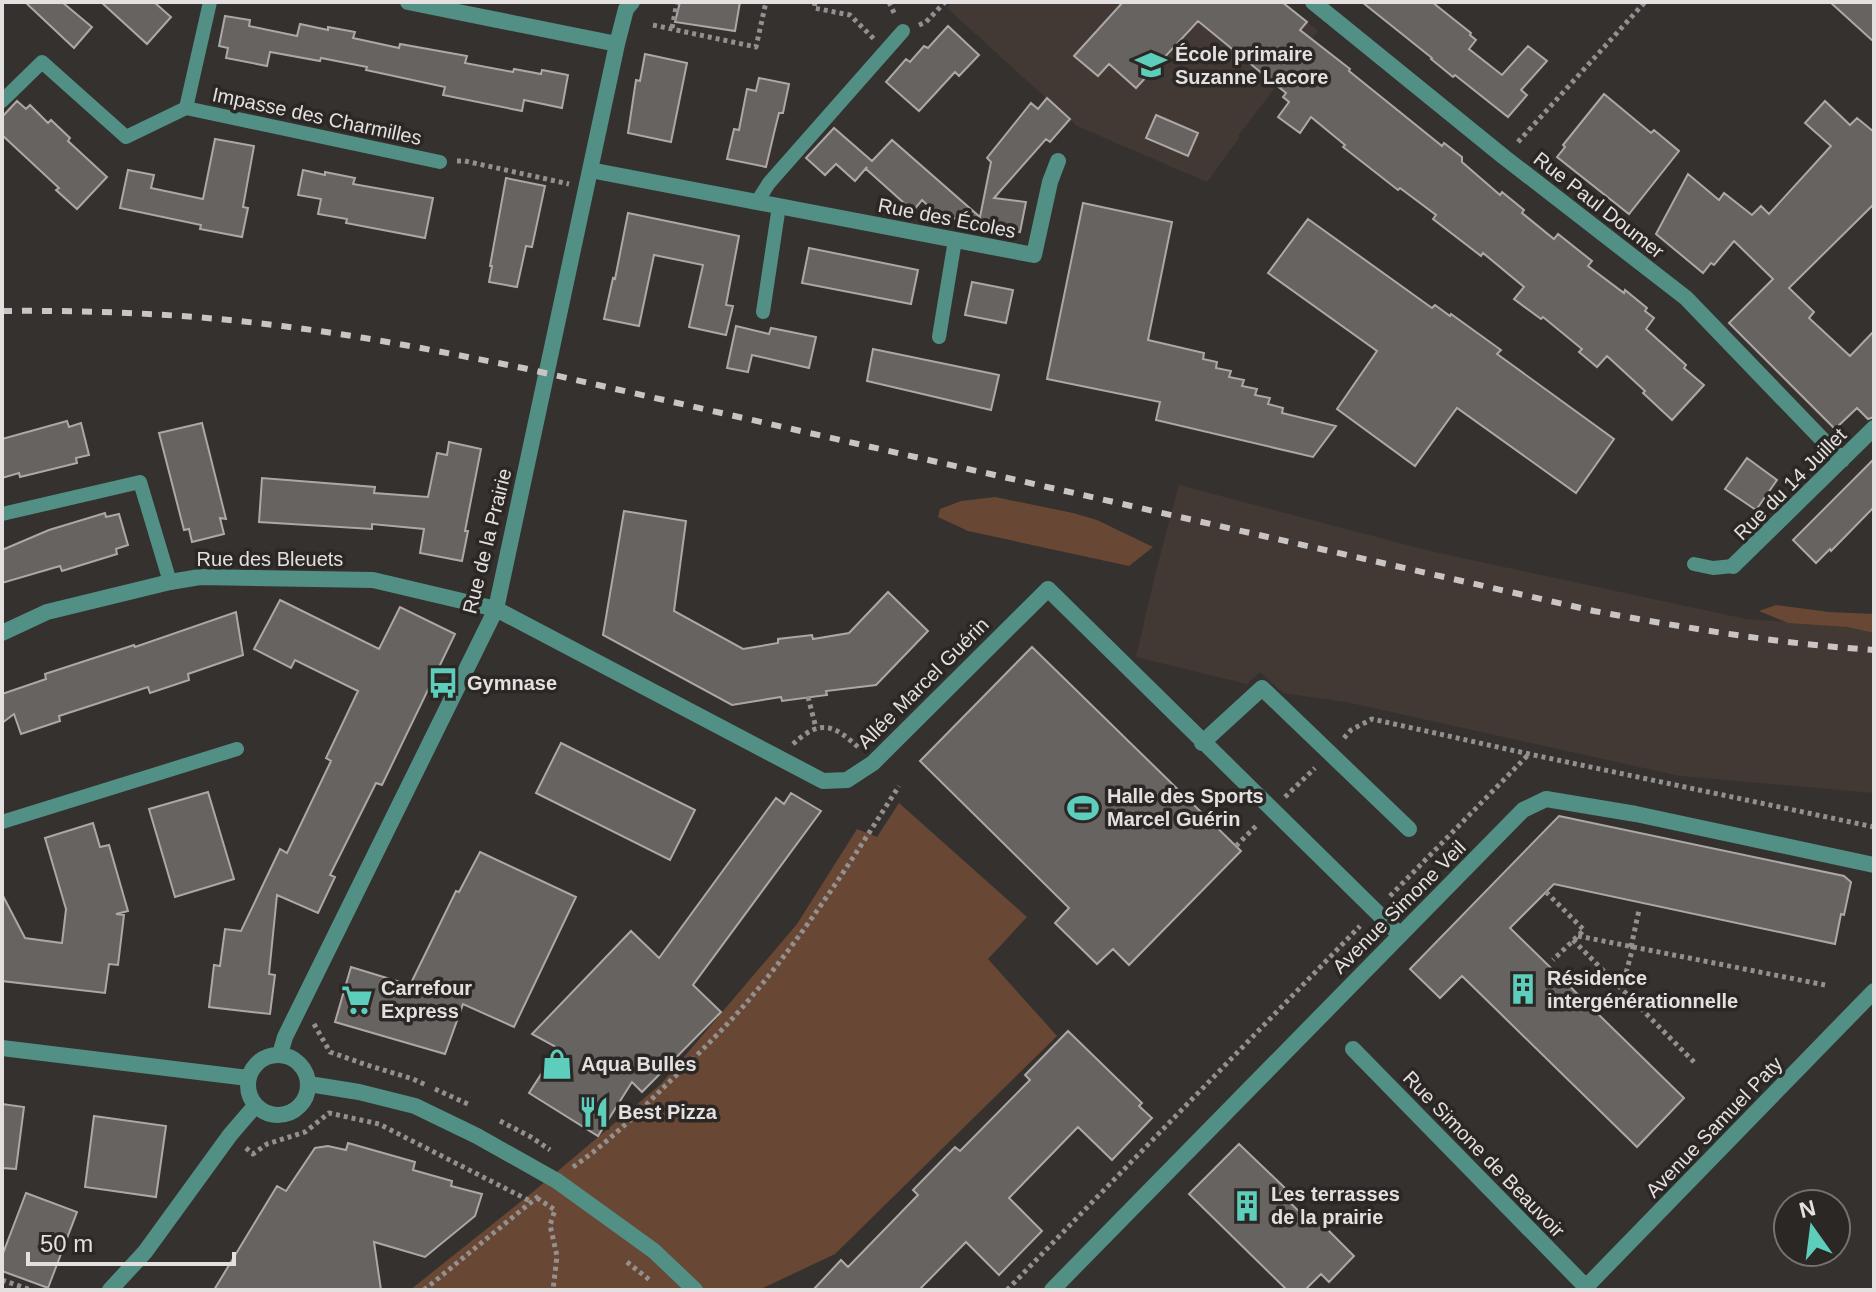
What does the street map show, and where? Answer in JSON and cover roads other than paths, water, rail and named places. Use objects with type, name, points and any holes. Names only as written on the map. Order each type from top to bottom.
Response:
[{"type":"street","name":"Rue de la Prairie","points":[[280,1054],[285,1037],[496,609],[617,44],[626,9],[632,2]]},
{"type":"street","name":"Rue Paul Doumer","points":[[1313,2],[1504,157],[1686,298],[1842,460]]},
{"type":"street","points":[[416,3],[617,44]]},
{"type":"street","name":"Rue des Écoles","points":[[590,170],[1034,255],[1050,182],[1058,161]]},
{"type":"street","name":"Rue du 14 Juillet","points":[[1733,566],[1874,428]]},
{"type":"street","name":"Rue des Bleuets","points":[[2,633],[47,612],[200,577],[373,580],[496,609]]},
{"type":"street","name":"Allée Marcel Guérin","points":[[496,609],[823,781],[847,780],[873,763],[1048,589],[1399,934]]},
{"type":"street","points":[[1202,743],[1262,688],[1409,829]]},
{"type":"street","name":"Avenue Simone Veil","points":[[1052,1290],[1523,810],[1546,799],[1636,814],[1874,865]]},
{"type":"street","name":"Avenue Samuel Paty","points":[[1584,1288],[1874,991]]},
{"type":"street","points":[[2,1048],[248,1078]]},
{"type":"street","name":"Rue Simone de Beauvoir","points":[[1353,1049],[1584,1288]]},
{"type":"street","points":[[280,1054],[294,1059],[305,1070],[309,1084],[304,1102],[290,1114],[271,1115],[255,1106],[248,1093],[248,1078],[254,1065],[266,1057],[280,1054]]},
{"type":"street","points":[[309,1084],[415,1106],[477,1136],[557,1181],[654,1251],[695,1290]]},
{"type":"street","points":[[110,1290],[145,1252],[230,1135],[255,1106]]},
{"type":"lane","name":"Impasse des Charmilles","points":[[186,108],[210,2]]},
{"type":"lane","points":[[757,202],[769,183],[903,31]]},
{"type":"lane","name":"Impasse des Charmilles","points":[[2,101],[42,62],[126,137],[186,108],[440,162]]},
{"type":"lane","points":[[763,312],[779,206]]},
{"type":"lane","points":[[939,337],[955,240]]},
{"type":"lane","points":[[2,514],[140,482],[170,582]]},
{"type":"lane","points":[[1694,564],[1713,568],[1733,566]]},
{"type":"lane","points":[[2,822],[237,749]]},
{"type":"railway","points":[[2,311],[107,312],[212,318],[403,345],[523,368],[1594,611],[1769,640],[1874,650]]},
{"type":"place","name":"École primaire Suzanne Lacore","points":[[1151,65]]},
{"type":"place","name":"Gymnase","points":[[443,683]]},
{"type":"place","name":"Halle des Sports Marcel Guérin","points":[[1083,808]]},
{"type":"place","name":"Résidence intergénérationnelle","points":[[1523,989]]},
{"type":"place","name":"Carrefour Express","points":[[357,1000]]},
{"type":"place","name":"Aqua Bulles","points":[[557,1064]]},
{"type":"place","name":"Best Pizza","points":[[594,1112]]},
{"type":"place","name":"Les terrasses de la prairie","points":[[1247,1206]]}]
